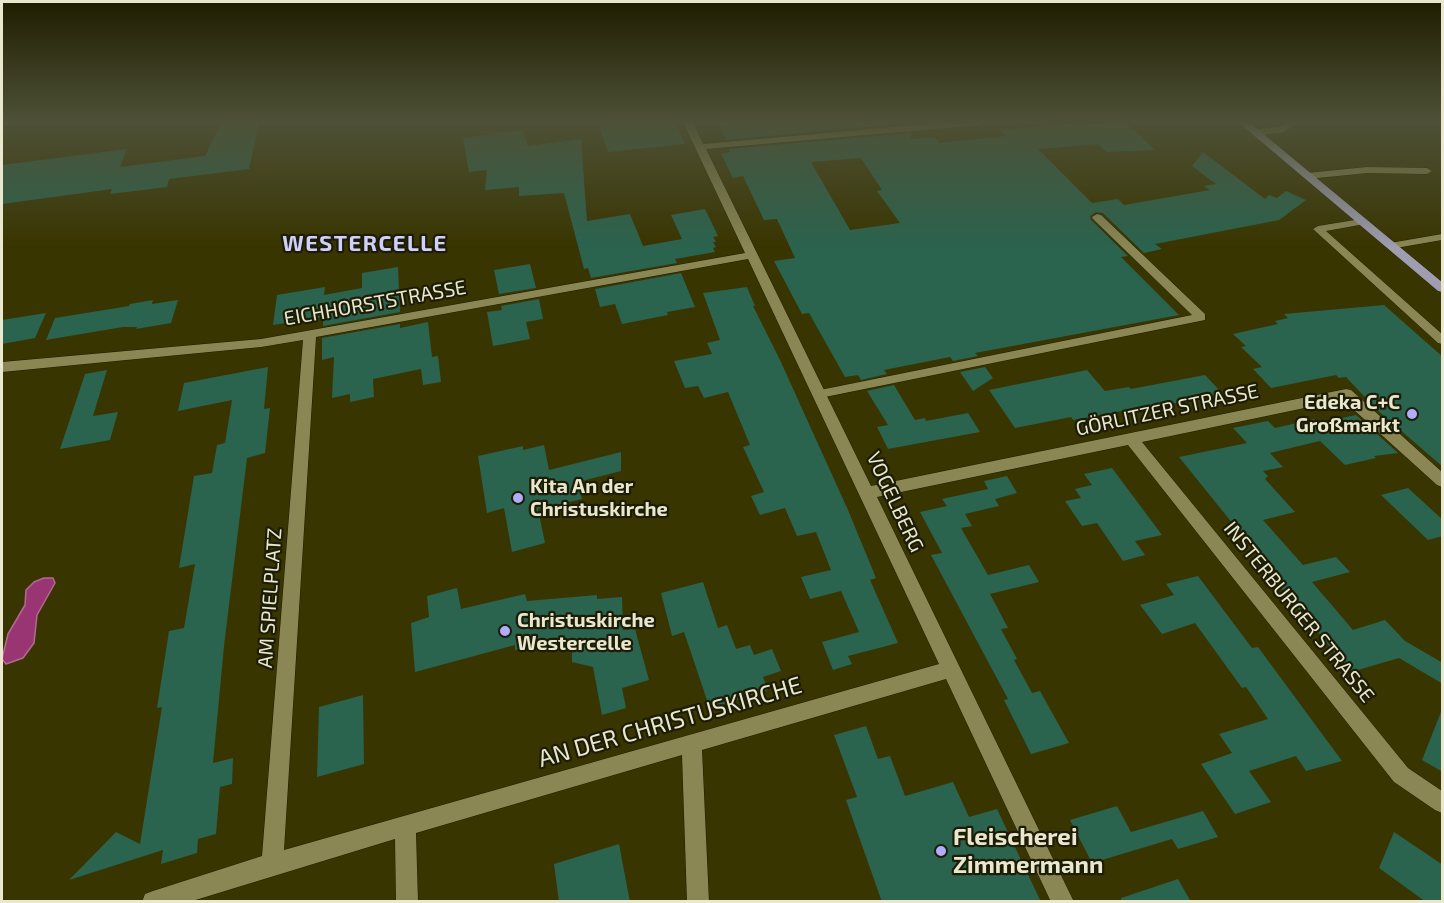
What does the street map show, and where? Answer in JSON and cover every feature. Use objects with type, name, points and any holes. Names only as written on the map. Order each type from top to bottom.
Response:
[{"type":"main road","points":[[1293,164],[1443,288]]},
{"type":"street","name":"VOGELBERG","points":[[707,164],[1064,902]]},
{"type":"street","name":"EICHHORSTSTRASSE","points":[[2,367],[261,343],[752,255]]},
{"type":"street","name":"AM SPIELPLATZ","points":[[273,864],[310,335]]},
{"type":"street","name":"GÖRLITZER STRASSE","points":[[868,494],[1346,394],[1443,481]]},
{"type":"street","name":"INSTERBURGER STRASSE","points":[[1131,438],[1401,775],[1443,803]]},
{"type":"street","name":"AN DER CHRISTUSKIRCHE","points":[[153,902],[273,864],[950,669]]},
{"type":"street","points":[[692,744],[698,902]]},
{"type":"street","points":[[405,826],[407,902]]},
{"type":"lane","points":[[1307,176],[1367,170],[1427,171]]},
{"type":"lane","points":[[820,394],[1201,317],[1097,217]]},
{"type":"lane","points":[[1361,222],[1318,229],[1443,340]]},
{"type":"lane","points":[[1390,246],[1443,237]]},
{"type":"shaded area","points":[[44,578],[53,578],[55,583],[37,615],[34,643],[23,658],[6,664],[2,659],[8,634],[25,605],[26,590],[34,582]]},
{"type":"building","points":[[121,164],[120,167],[142,164],[250,164],[249,169],[169,179],[167,187],[110,194],[112,189],[2,204],[2,165]]},
{"type":"building","points":[[468,164],[583,164],[587,221],[630,214],[643,246],[682,239],[671,215],[705,209],[718,236],[713,237],[716,242],[713,242],[716,247],[713,248],[715,252],[675,259],[677,263],[591,278],[588,268],[584,269],[564,193],[519,196],[519,187],[485,190],[487,170],[469,172]]},
{"type":"building","points":[[726,164],[812,164],[850,230],[900,223],[877,191],[882,190],[865,164],[1053,164],[1092,203],[1118,199],[1124,205],[1210,190],[1204,186],[1216,184],[1192,166],[1219,164],[1265,199],[1269,195],[1277,198],[1286,191],[1306,200],[1279,220],[1155,244],[1162,249],[1144,253],[1103,213],[1096,212],[1090,216],[1091,220],[1128,256],[1121,257],[1179,315],[975,353],[978,356],[953,361],[950,357],[884,370],[887,374],[861,380],[858,375],[845,377],[809,313],[802,314],[774,261],[795,258],[777,219],[764,220],[743,176],[733,178]]},
{"type":"building","points":[[530,264],[536,288],[499,294],[494,270]]},
{"type":"building","points":[[398,267],[400,312],[323,326],[323,317],[273,325],[277,295],[325,287],[324,295],[362,288],[362,273]]},
{"type":"building","points":[[681,273],[695,307],[622,324],[615,304],[600,307],[595,289]]},
{"type":"building","points":[[747,287],[755,306],[753,306],[848,510],[876,578],[870,580],[898,643],[848,656],[852,664],[833,670],[822,642],[859,632],[841,591],[810,599],[801,577],[831,570],[816,532],[797,536],[785,508],[760,515],[751,496],[764,492],[743,447],[750,445],[728,392],[704,398],[698,386],[685,388],[674,361],[712,354],[707,343],[720,340],[703,293]]},
{"type":"building","points":[[539,299],[543,319],[526,322],[530,339],[493,346],[487,312],[502,310],[501,306]]},
{"type":"building","points":[[153,300],[152,304],[178,300],[171,323],[136,329],[137,327],[123,327],[46,340],[55,318]]},
{"type":"building","name":"Edeka C+C Großmarkt","points":[[1384,305],[1443,357],[1443,467],[1377,410],[1346,377],[1339,378],[1336,375],[1271,388],[1253,369],[1262,367],[1241,347],[1246,346],[1233,334],[1278,324],[1275,321],[1288,318],[1284,314]]},
{"type":"building","points":[[46,313],[35,338],[2,344],[2,320]]},
{"type":"building","points":[[428,322],[432,357],[438,356],[441,382],[423,385],[421,369],[373,379],[374,397],[350,402],[350,394],[332,398],[334,357],[322,360],[322,338],[400,324],[400,328]]},
{"type":"building","points":[[268,367],[264,409],[270,408],[265,453],[247,458],[224,646],[213,763],[233,758],[232,784],[220,787],[216,834],[198,839],[197,853],[161,864],[163,850],[69,880],[116,832],[140,844],[162,707],[157,708],[169,631],[184,628],[195,564],[179,568],[194,476],[212,473],[217,445],[225,443],[232,400],[178,411],[184,383]]},
{"type":"building","points":[[985,367],[993,378],[973,391],[960,372]]},
{"type":"building","points":[[107,370],[93,416],[118,412],[110,440],[60,449],[85,374]]},
{"type":"building","points":[[1087,370],[1105,391],[1129,387],[1131,389],[1205,375],[1223,394],[1156,407],[1154,405],[1073,420],[1071,417],[1015,428],[989,390]]},
{"type":"building","points":[[894,385],[915,420],[925,418],[926,421],[968,413],[980,432],[888,449],[877,427],[888,425],[867,391]]},
{"type":"building","points":[[1356,415],[1398,453],[1374,456],[1376,458],[1345,465],[1320,441],[1270,453],[1283,467],[1263,471],[1268,476],[1265,479],[1295,512],[1263,520],[1303,565],[1336,557],[1350,572],[1312,582],[1353,630],[1385,620],[1405,641],[1443,663],[1443,684],[1399,658],[1351,672],[1276,582],[1279,581],[1179,457],[1247,443],[1233,428],[1268,421],[1275,428],[1314,419],[1319,423]]},
{"type":"building","name":"Kita An der Christuskirche","points":[[544,445],[549,470],[621,452],[621,471],[578,482],[582,499],[538,509],[545,543],[512,552],[504,508],[487,513],[478,456],[523,446],[523,450]]},
{"type":"building","points":[[1112,468],[1162,535],[1135,541],[1145,555],[1123,561],[1097,523],[1082,526],[1065,501],[1081,498],[1075,489],[1092,485],[1084,474]]},
{"type":"building","points":[[1007,476],[1017,493],[995,499],[999,506],[965,514],[972,526],[961,528],[988,575],[1029,565],[1039,582],[990,594],[1008,628],[1001,629],[1017,659],[1014,660],[1032,693],[1040,691],[1069,743],[1031,754],[1004,700],[1008,699],[931,555],[942,553],[920,512],[947,506],[942,499],[988,489],[984,481]]},
{"type":"building","points":[[1408,488],[1443,520],[1443,536],[1428,540],[1381,495]]},
{"type":"building","points":[[1198,576],[1252,648],[1258,647],[1342,761],[1306,771],[1296,756],[1249,771],[1271,802],[1235,814],[1201,764],[1232,753],[1219,734],[1268,719],[1246,687],[1242,688],[1195,623],[1162,634],[1140,605],[1174,595],[1166,584]]},
{"type":"building","points":[[703,582],[718,628],[727,625],[736,649],[750,645],[754,655],[772,649],[781,671],[763,677],[768,690],[710,709],[684,632],[672,636],[661,593]]},
{"type":"building","name":"Christuskirche Westercelle","points":[[457,588],[461,609],[525,594],[527,601],[597,595],[597,599],[622,597],[623,630],[635,629],[649,680],[622,688],[626,708],[602,715],[593,667],[572,662],[572,642],[515,650],[515,645],[415,672],[411,623],[429,617],[427,596]]},
{"type":"building","points":[[363,695],[364,764],[317,777],[319,707]]},
{"type":"building","points":[[1441,712],[1443,712],[1443,772],[1422,760]]},
{"type":"building","name":"Fleischerei Zimmermann","points":[[866,726],[878,759],[890,756],[905,796],[953,782],[969,817],[997,809],[1041,902],[882,902],[846,800],[857,797],[834,735]]},
{"type":"building","points":[[1117,806],[1131,832],[1203,811],[1218,837],[1178,849],[1172,839],[1092,863],[1070,820]]},
{"type":"building","points":[[1394,832],[1443,865],[1443,902],[1426,902],[1379,868]]},
{"type":"building","points":[[619,844],[630,902],[559,902],[554,864]]},
{"type":"building","points":[[1178,879],[1191,902],[1121,902],[1121,898]]},
{"type":"place","name":"Edeka C+C Großmarkt","points":[[1412,414]]},
{"type":"place","name":"Kita An der Christuskirche","points":[[518,498]]},
{"type":"place","name":"Christuskirche Westercelle","points":[[505,631]]},
{"type":"place","name":"Fleischerei Zimmermann","points":[[941,851]]},
{"type":"district","name":"WESTERCELLE","points":[[365,244]]}]
